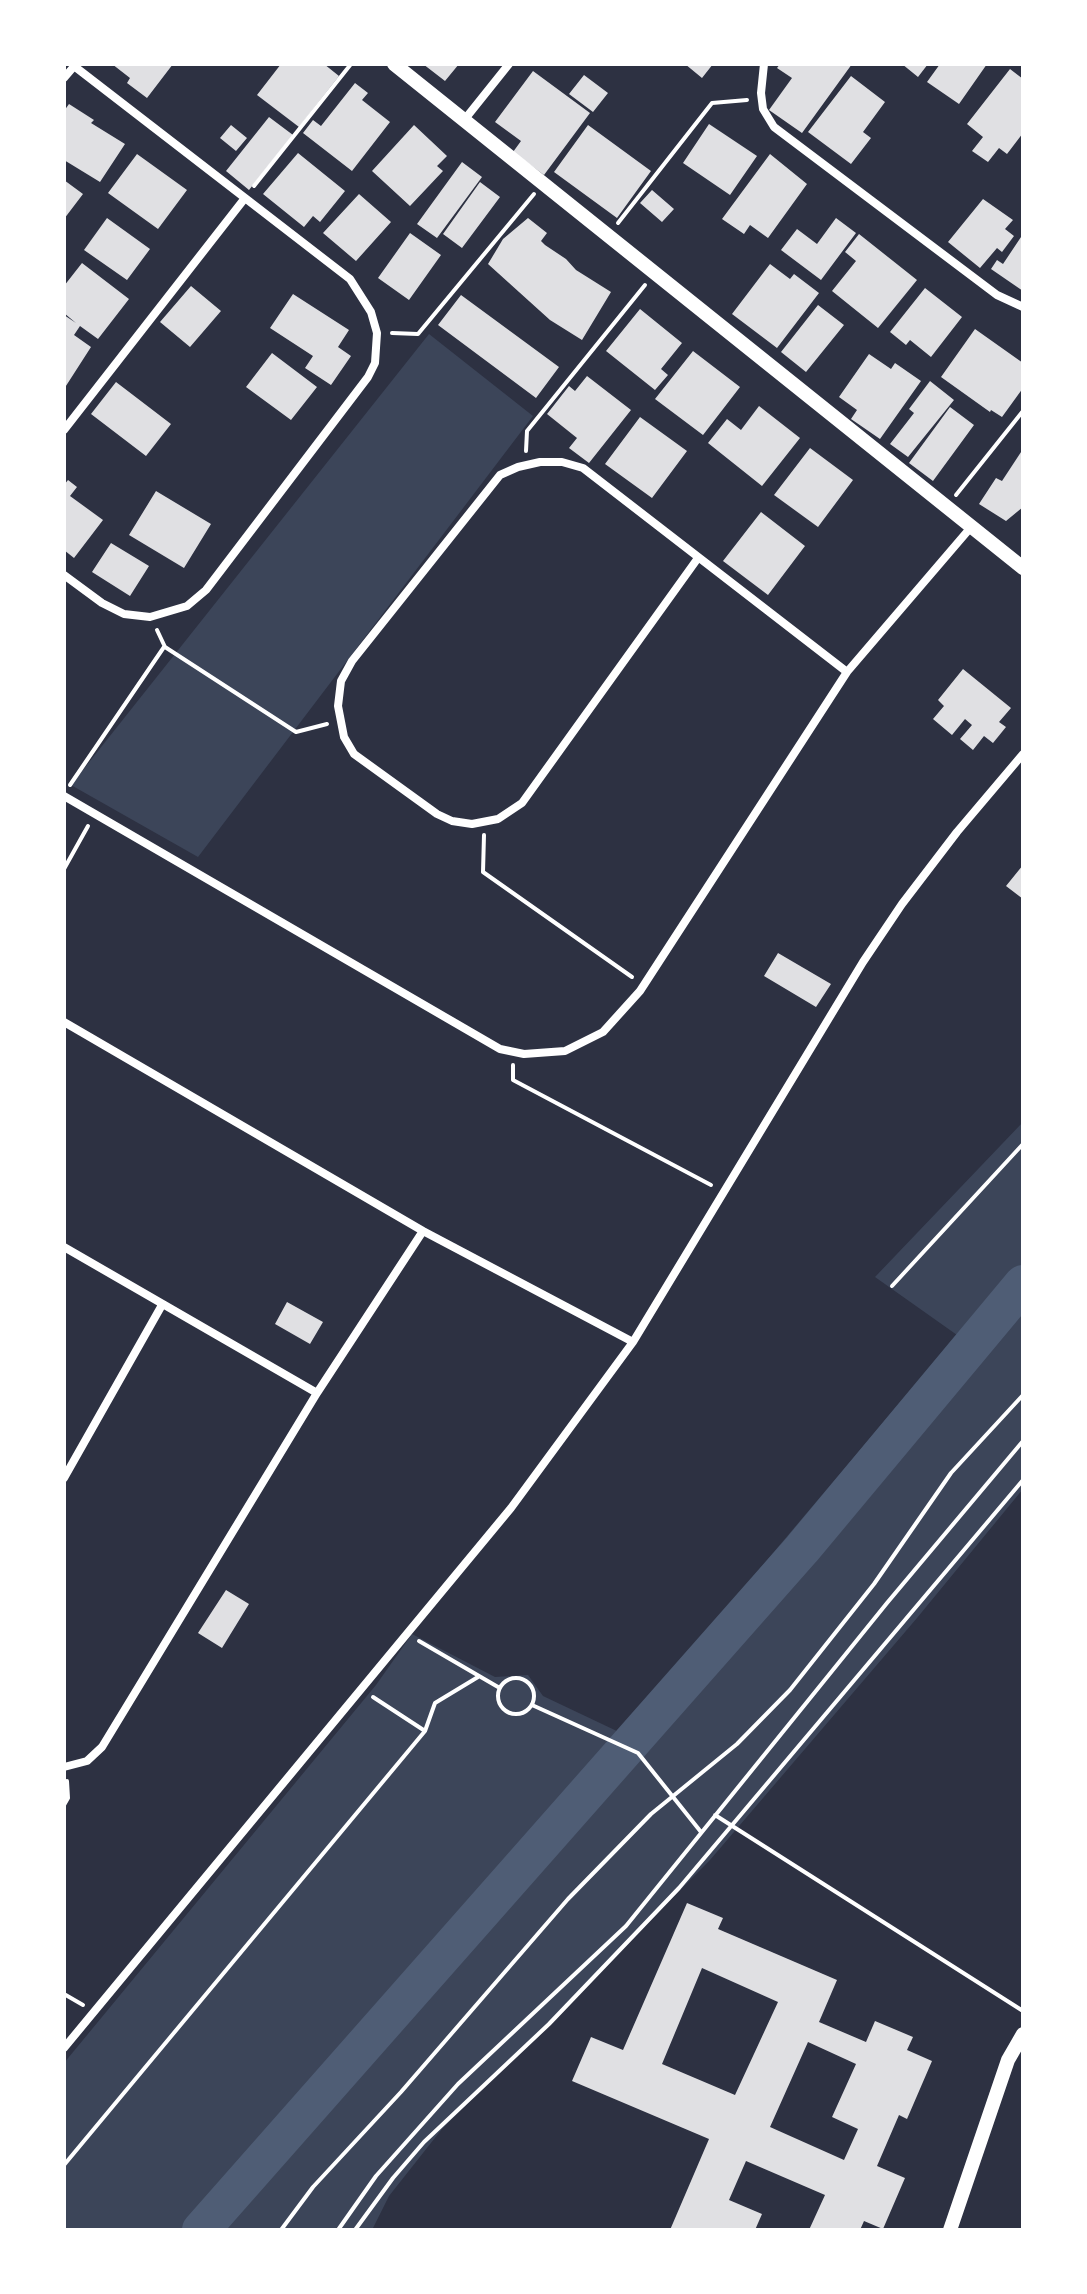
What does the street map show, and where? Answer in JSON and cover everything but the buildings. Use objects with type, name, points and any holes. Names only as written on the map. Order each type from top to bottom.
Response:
[{"type":"street","points":[[394,64],[1023,568]]},
{"type":"street","points":[[465,119],[509,64]]},
{"type":"street","points":[[764,64],[763,109],[774,127],[997,295],[1023,307]]},
{"type":"street","points":[[64,78],[75,65],[350,279],[371,312],[377,333],[375,363],[368,377],[206,590],[187,606],[150,617],[124,614],[102,603],[64,575]]},
{"type":"street","points":[[64,430],[245,198]]},
{"type":"street","points":[[698,558],[522,803],[498,819],[472,824],[452,821],[437,814],[354,754],[344,737],[338,706],[341,681],[352,661],[500,475],[525,465],[562,462],[583,468],[847,672]]},
{"type":"street","points":[[64,795],[500,1049],[543,1054],[565,1051],[603,1032],[644,985],[847,672],[972,525]]},
{"type":"street","points":[[64,2048],[511,1508],[633,1342],[863,962],[902,904],[1023,754]]},
{"type":"street","points":[[64,1022],[423,1231],[633,1342]]},
{"type":"street","points":[[65,1767],[87,1761],[102,1747],[317,1393],[423,1231]]},
{"type":"street","points":[[64,1247],[317,1393]]},
{"type":"street","points":[[64,1478],[162,1305]]},
{"type":"street","points":[[950,2230],[1008,2060],[1023,2034]]},
{"type":"path","points":[[245,198],[351,64]]},
{"type":"path","points":[[609,234],[712,103],[762,98]]},
{"type":"path","points":[[377,333],[418,334],[544,182]]},
{"type":"path","points":[[525,465],[527,431],[656,272]]},
{"type":"path","points":[[947,506],[1023,411]]},
{"type":"path","points":[[150,617],[165,647],[296,732],[341,721]]},
{"type":"path","points":[[64,795],[165,647]]},
{"type":"path","points":[[64,869],[95,814]]},
{"type":"path","points":[[484,822],[483,872],[644,985]]},
{"type":"path","points":[[514,1052],[513,1080],[723,1192]]},
{"type":"path","points":[[892,1286],[1023,1144]]},
{"type":"path","points":[[281,2230],[313,2187],[401,2092],[568,1899],[651,1814],[737,1744],[790,1690],[874,1584],[951,1473],[1023,1395]]},
{"type":"path","points":[[338,2230],[376,2176],[458,2084],[626,1926],[1023,1441]]},
{"type":"path","points":[[355,2230],[424,2142],[549,2024],[679,1888],[1023,1480]]},
{"type":"path","points":[[407,1634],[499,1688]]},
{"type":"path","points":[[64,2165],[425,1731],[435,1703],[478,1677]]},
{"type":"path","points":[[519,1678],[529,1683],[534,1694],[532,1705],[524,1713],[512,1715],[502,1710],[497,1699],[499,1688],[507,1680],[519,1678]]},
{"type":"path","points":[[361,1690],[425,1731]]},
{"type":"path","points":[[532,1705],[638,1753],[701,1832]]},
{"type":"path","points":[[64,1805],[68,1798],[65,1767]]},
{"type":"path","points":[[715,1815],[1023,2011]]},
{"type":"path","points":[[64,1994],[95,2011]]},
{"type":"shaded area","points":[[429,334],[533,416],[198,857],[71,785]]},
{"type":"shaded area","points":[[1023,1122],[1023,1489],[710,1860],[442,2129],[389,2196],[372,2230],[64,2230],[64,2063],[376,1685],[412,1634],[495,1677],[528,1675],[543,1696],[621,1733],[957,1335],[875,1277]]},
{"type":"waterway","points":[[201,2230],[802,1549],[1023,1284]]}]
